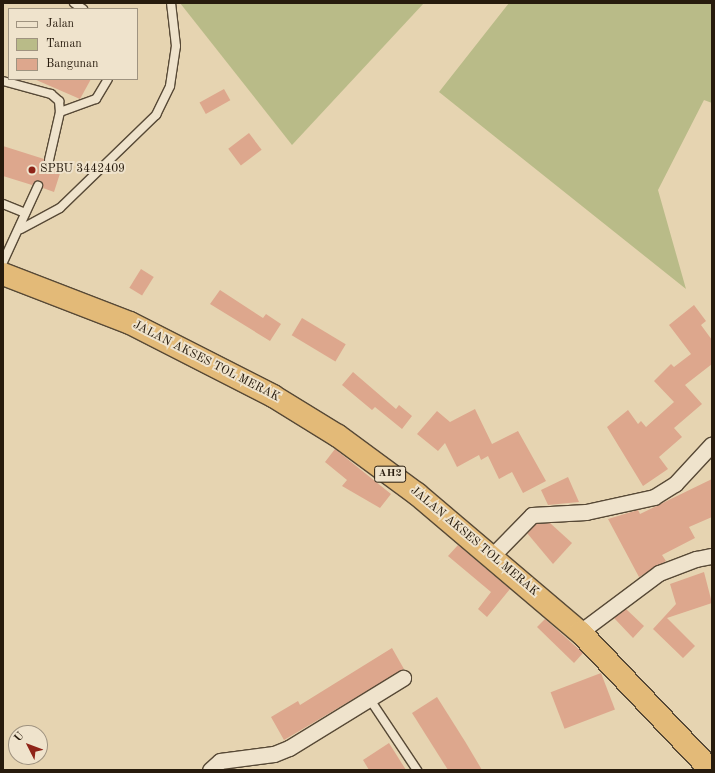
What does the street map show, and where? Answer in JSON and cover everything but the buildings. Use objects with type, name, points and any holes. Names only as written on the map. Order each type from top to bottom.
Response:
[{"type":"highway","name":"JALAN AKSES TOL MERAK","points":[[4,273],[130,323],[273,396],[389,473],[493,555],[580,632],[707,768]]},
{"type":"street","points":[[493,555],[532,515],[586,512],[654,496],[675,484],[712,444]]},
{"type":"street","points":[[580,632],[659,574],[696,559],[712,556]]},
{"type":"street","points":[[210,770],[220,761],[274,754],[289,748],[404,678]]},
{"type":"lane","points":[[20,229],[60,208],[156,115],[170,86],[176,46],[171,3]]},
{"type":"lane","points":[[60,112],[96,98],[104,90],[108,80]]},
{"type":"lane","points":[[3,81],[50,94],[59,101],[60,112],[49,160]]},
{"type":"lane","points":[[4,273],[26,213],[38,186]]},
{"type":"lane","points":[[3,204],[26,213]]},
{"type":"lane","points":[[369,698],[417,770]]},
{"type":"green space","points":[[180,3],[424,3],[292,145]]},
{"type":"green space","points":[[509,3],[712,3],[712,103],[704,100],[658,190],[686,289],[439,92]]},
{"type":"place","name":"SPBU 3442409","points":[[32,170]]}]
